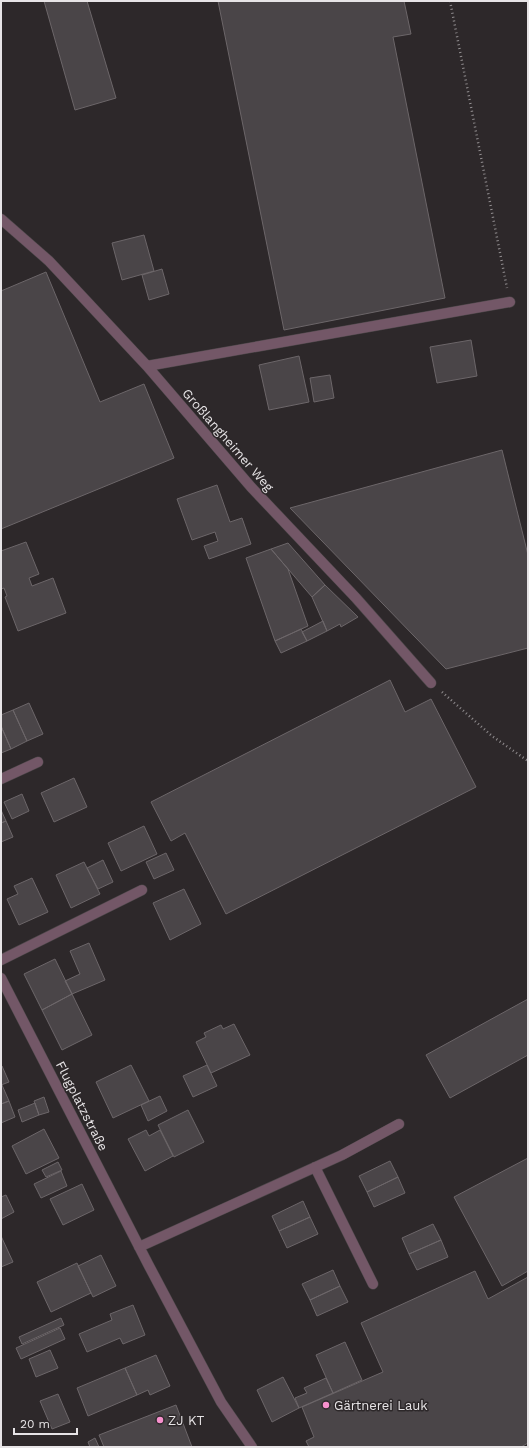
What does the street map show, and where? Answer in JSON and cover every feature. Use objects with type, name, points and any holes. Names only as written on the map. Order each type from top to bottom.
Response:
[{"type":"street","name":"Großlangheimer Weg","points":[[1,219],[49,261],[147,366],[251,487],[356,598],[431,683]]},
{"type":"street","points":[[147,366],[510,302]]},
{"type":"street","points":[[1,779],[38,762]]},
{"type":"street","points":[[1,960],[142,890]]},
{"type":"street","name":"Flugplatzstraße","points":[[1,978],[139,1247],[221,1402],[252,1447]]},
{"type":"street","points":[[139,1247],[342,1155],[399,1124]]},
{"type":"street","points":[[315,1167],[373,1284]]},
{"type":"path","points":[[450,1],[510,302]]},
{"type":"path","points":[[431,683],[492,736],[528,761]]},
{"type":"building","points":[[44,1],[87,1],[116,98],[75,110]]},
{"type":"building","points":[[218,1],[404,1],[411,34],[393,37],[445,298],[284,330]]},
{"type":"building","points":[[144,235],[154,271],[122,280],[112,243]]},
{"type":"building","points":[[162,269],[169,294],[149,300],[142,275]]},
{"type":"building","points":[[46,272],[100,402],[144,384],[174,458],[1,529],[1,291]]},
{"type":"building","points":[[471,340],[477,376],[437,383],[430,347]]},
{"type":"building","points":[[299,356],[309,402],[269,410],[259,365]]},
{"type":"building","points":[[330,375],[334,398],[314,402],[310,378]]},
{"type":"building","points":[[502,450],[528,555],[528,648],[446,669],[290,508]]},
{"type":"building","points":[[217,485],[230,522],[242,518],[251,544],[209,559],[204,546],[218,541],[215,532],[192,540],[177,499]]},
{"type":"building","points":[[26,542],[39,574],[29,578],[32,586],[53,578],[66,613],[18,631],[5,597],[7,596],[4,588],[1,589],[1,551]]},
{"type":"building","points":[[288,543],[325,585],[312,597],[271,549]]},
{"type":"building","points":[[271,549],[288,569],[308,626],[275,641],[246,558]]},
{"type":"building","points":[[325,585],[358,617],[341,627],[340,624],[327,631],[312,597]]},
{"type":"building","points":[[323,621],[327,631],[307,641],[302,632]]},
{"type":"building","points":[[301,629],[307,641],[281,653],[275,641]]},
{"type":"building","points":[[390,680],[405,712],[431,699],[476,787],[226,914],[185,833],[171,841],[151,802]]},
{"type":"building","points":[[29,703],[43,734],[27,741],[13,710]]},
{"type":"building","points":[[13,710],[27,741],[11,749],[1,726],[1,715]]},
{"type":"building","points":[[1,726],[11,749],[1,753]]},
{"type":"building","points":[[74,778],[87,807],[54,822],[41,793]]},
{"type":"building","points":[[22,794],[29,811],[12,819],[4,802]]},
{"type":"building","points":[[1,810],[6,821],[1,823]]},
{"type":"building","points":[[6,821],[13,837],[1,842],[1,823]]},
{"type":"building","points":[[144,826],[157,854],[121,871],[108,843]]},
{"type":"building","points":[[166,853],[174,870],[154,879],[146,862]]},
{"type":"building","points":[[103,860],[113,882],[98,889],[87,868]]},
{"type":"building","points":[[84,862],[100,894],[71,908],[56,875]]},
{"type":"building","points":[[32,878],[48,912],[19,925],[7,899],[18,894],[14,886]]},
{"type":"building","points":[[184,889],[201,924],[170,940],[153,903]]},
{"type":"building","points":[[89,943],[105,980],[72,994],[65,981],[80,974],[70,951]]},
{"type":"building","points":[[55,959],[72,994],[42,1010],[24,974]]},
{"type":"building","points":[[72,994],[92,1035],[62,1050],[42,1010]]},
{"type":"building","points":[[528,999],[528,1055],[450,1098],[426,1055]]},
{"type":"building","points":[[234,1024],[250,1055],[211,1073],[196,1042],[206,1037],[204,1033],[221,1025],[223,1029]]},
{"type":"building","points":[[131,1065],[149,1101],[113,1118],[96,1082]]},
{"type":"building","points":[[207,1065],[217,1086],[193,1097],[183,1076]]},
{"type":"building","points":[[1,1066],[9,1082],[1,1085]]},
{"type":"building","points":[[1,1085],[9,1101],[1,1104]]},
{"type":"building","points":[[160,1096],[167,1111],[148,1121],[141,1105]]},
{"type":"building","points":[[44,1097],[49,1112],[39,1115],[34,1101]]},
{"type":"building","points":[[9,1101],[15,1117],[1,1123],[1,1104]]},
{"type":"building","points":[[35,1103],[39,1115],[22,1122],[18,1110]]},
{"type":"building","points":[[188,1110],[204,1142],[174,1157],[158,1125]]},
{"type":"building","points":[[44,1129],[59,1158],[26,1174],[12,1146]]},
{"type":"building","points":[[146,1130],[149,1136],[160,1130],[173,1156],[145,1171],[128,1139]]},
{"type":"building","points":[[528,1158],[528,1271],[502,1286],[454,1197]]},
{"type":"building","points":[[390,1161],[398,1177],[367,1192],[359,1176]]},
{"type":"building","points":[[58,1162],[62,1170],[46,1177],[42,1170]]},
{"type":"building","points":[[61,1171],[67,1186],[41,1198],[34,1184]]},
{"type":"building","points":[[398,1177],[405,1193],[374,1207],[367,1192]]},
{"type":"building","points":[[82,1184],[94,1210],[63,1225],[50,1199]]},
{"type":"building","points":[[6,1195],[14,1212],[1,1219],[1,1197]]},
{"type":"building","points":[[303,1201],[310,1217],[279,1231],[272,1216]]},
{"type":"building","points":[[310,1217],[318,1234],[287,1248],[279,1231]]},
{"type":"building","points":[[433,1224],[441,1240],[409,1254],[402,1238]]},
{"type":"building","points":[[1,1236],[13,1262],[1,1267]]},
{"type":"building","points":[[441,1240],[448,1257],[417,1270],[409,1254]]},
{"type":"building","points":[[101,1255],[116,1286],[93,1297],[78,1266]]},
{"type":"building","points":[[77,1263],[91,1293],[51,1312],[37,1282]]},
{"type":"building","points":[[333,1270],[340,1286],[310,1300],[302,1284]]},
{"type":"building","points":[[475,1271],[488,1299],[528,1277],[528,1443],[521,1447],[309,1447],[306,1441],[314,1437],[302,1407],[383,1372],[361,1323]]},
{"type":"building","points":[[340,1286],[348,1302],[317,1316],[310,1300]]},
{"type":"building","points":[[133,1305],[145,1335],[123,1344],[120,1338],[87,1352],[79,1334],[112,1320],[110,1314]]},
{"type":"building","points":[[61,1318],[64,1325],[22,1344],[19,1337]]},
{"type":"building","points":[[60,1328],[65,1339],[21,1359],[16,1348]]},
{"type":"building","points":[[345,1342],[362,1380],[333,1393],[316,1355]]},
{"type":"building","points":[[50,1350],[58,1368],[36,1377],[29,1359]]},
{"type":"building","points":[[156,1355],[170,1386],[150,1395],[148,1390],[137,1395],[125,1368]]},
{"type":"building","points":[[125,1368],[137,1395],[88,1416],[77,1388]]},
{"type":"building","points":[[283,1377],[299,1408],[272,1422],[257,1390]]},
{"type":"building","points":[[326,1378],[333,1393],[299,1408],[295,1398],[307,1393],[304,1388]]},
{"type":"building","points":[[58,1394],[70,1422],[52,1429],[40,1401]]},
{"type":"building","name":"ZJ KT","points":[[176,1405],[192,1447],[104,1447],[99,1435]]},
{"type":"building","points":[[95,1438],[99,1447],[90,1447],[88,1442]]},
{"type":"place","name":"Gärtnerei Lauk","points":[[326,1405]]},
{"type":"place","name":"ZJ KT","points":[[160,1420]]}]
